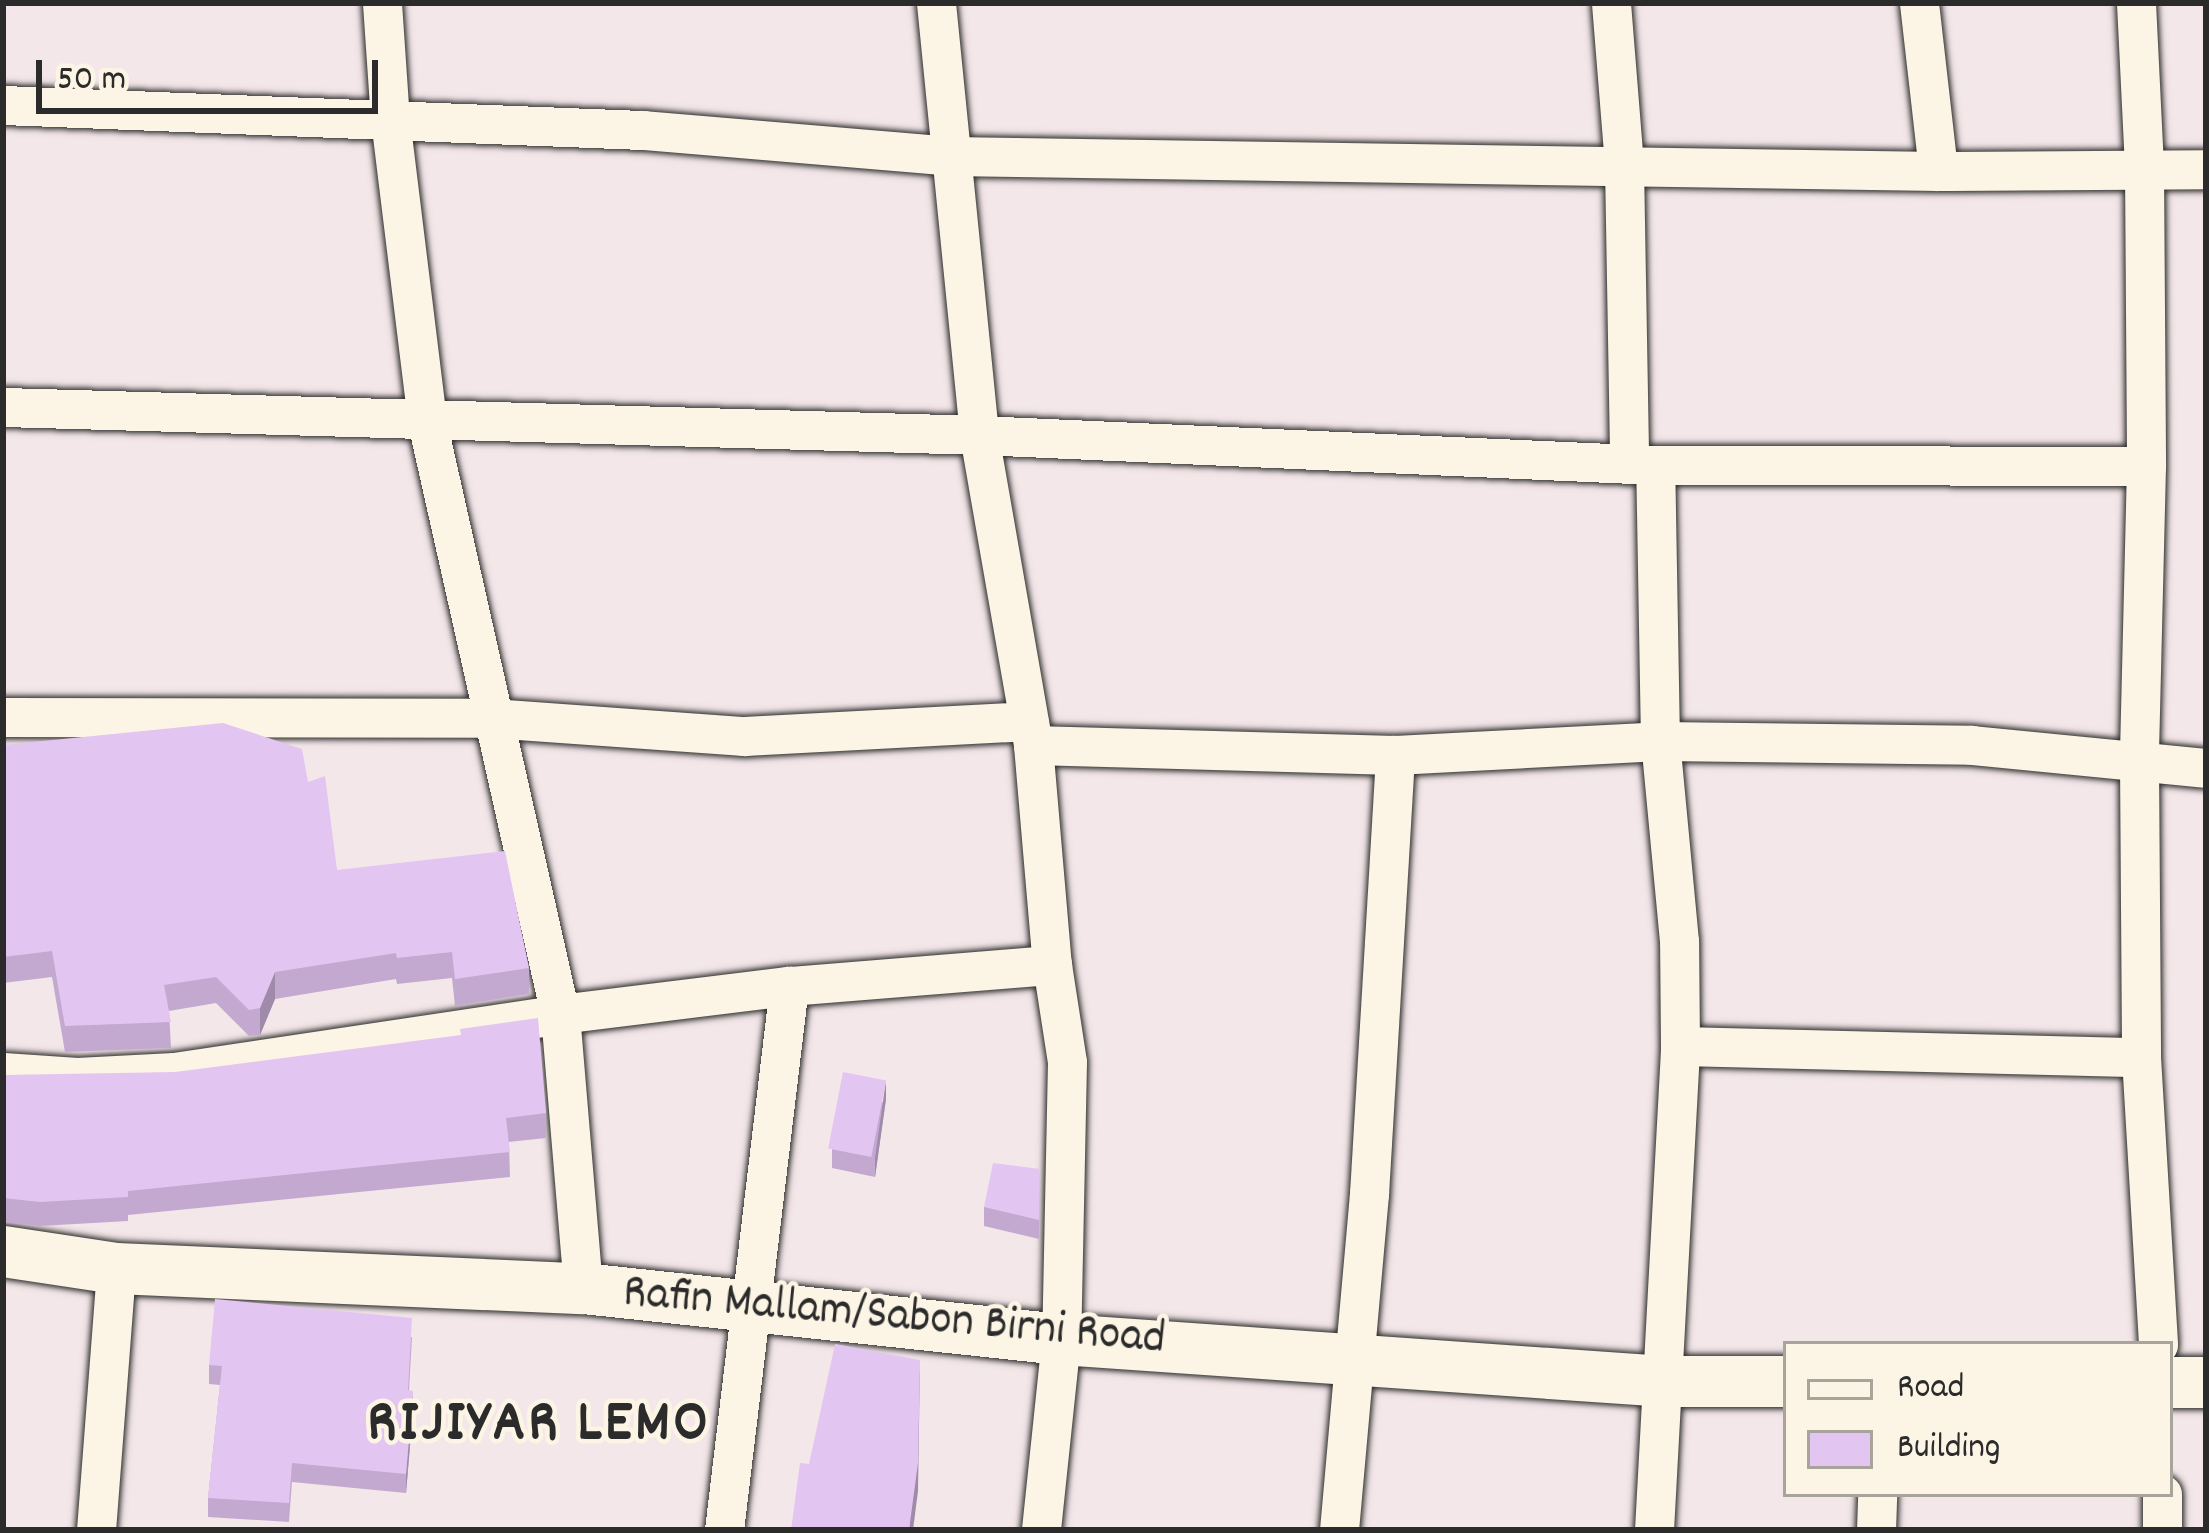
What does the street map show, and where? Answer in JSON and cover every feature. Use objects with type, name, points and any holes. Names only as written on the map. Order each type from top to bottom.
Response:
[{"type":"street","points":[[382,3],[390,118],[428,422],[560,1014],[583,1288]]},
{"type":"street","points":[[937,3],[979,435],[1031,733],[1052,964],[1067,1062],[1060,1339],[1041,1530]]},
{"type":"street","points":[[1611,3],[1660,741],[1679,941],[1680,1046],[1654,1530]]},
{"type":"street","points":[[1919,3],[1939,171]]},
{"type":"street","points":[[2136,3],[2144,167],[2146,466],[2139,761],[2141,1057],[2158,1341]]},
{"type":"street","points":[[3,105],[644,130],[950,156],[1939,171],[2206,169]]},
{"type":"street","points":[[3,407],[979,435],[1642,463],[2146,466]]},
{"type":"street","points":[[3,717],[491,718],[744,736],[1031,733],[1395,755],[1660,741],[1972,745],[2206,768]]},
{"type":"street","points":[[1339,1530],[1356,1356],[1395,755]]},
{"type":"street","points":[[3,1072],[76,1077],[174,1072],[560,1014],[789,986],[1052,964]]},
{"type":"street","points":[[724,1530],[789,986]]},
{"type":"street","points":[[1680,1046],[2141,1057]]},
{"type":"street","name":"Rafin Mallam/Sabon Birni Road","points":[[3,1251],[116,1268],[583,1288],[1060,1339],[1664,1381],[1783,1381]]},
{"type":"street","points":[[96,1530],[116,1268]]},
{"type":"street","points":[[2173,1382],[2206,1382]]},
{"type":"street","points":[[1876,1530],[1877,1497]]},
{"type":"street","points":[[2162,1497],[2162,1530]]},
{"type":"building","points":[[223,723],[302,749],[308,782],[325,776],[337,870],[505,851],[529,968],[455,979],[452,952],[397,958],[396,953],[275,972],[260,1008],[249,1010],[216,977],[164,985],[171,1022],[65,1026],[52,951],[3,957],[3,745]]},
{"type":"building","points":[[538,1018],[546,1113],[506,1118],[510,1152],[128,1191],[128,1197],[40,1202],[3,1198],[3,1075],[175,1072],[461,1035],[460,1029]]},
{"type":"building","points":[[843,1072],[886,1080],[871,1157],[828,1149]]},
{"type":"building","points":[[993,1163],[1040,1169],[1039,1220],[984,1207]]},
{"type":"building","points":[[215,1299],[412,1318],[408,1390],[413,1391],[406,1474],[292,1463],[289,1503],[208,1498],[222,1366],[209,1365]]},
{"type":"building","points":[[835,1344],[920,1360],[918,1463],[909,1530],[791,1530],[800,1463],[809,1464]]},
{"type":"district","name":"RIJIYAR LEMO","points":[[539,1426]]}]
